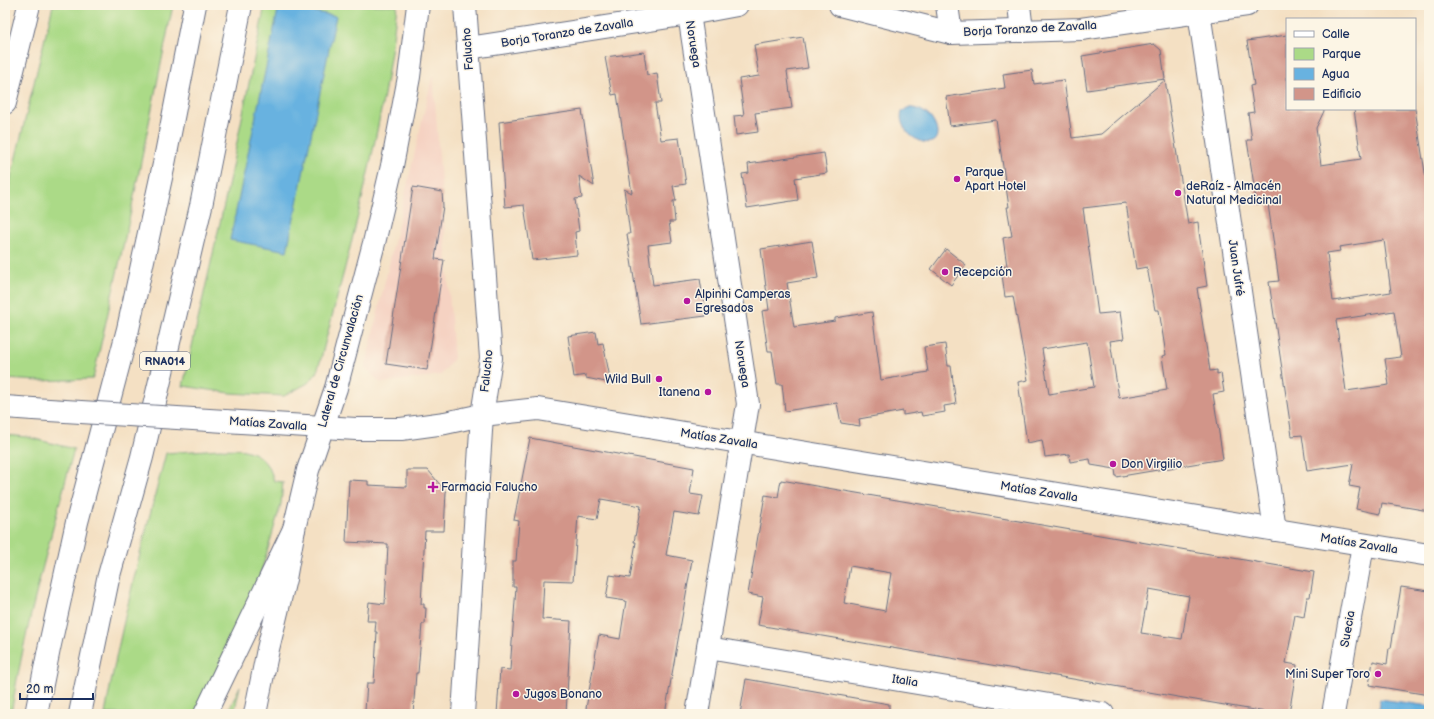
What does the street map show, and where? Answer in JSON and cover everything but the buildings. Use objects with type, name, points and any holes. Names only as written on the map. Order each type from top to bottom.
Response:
[{"type":"main road","points":[[5,103],[29,5]]},
{"type":"main road","name":"RNA014","points":[[36,714],[74,537],[131,314],[164,164],[195,5]]},
{"type":"main road","name":"RNA014","points":[[80,714],[108,579],[142,457],[201,206],[241,5]]},
{"type":"main road","name":"Lateral de Circunvalación","points":[[255,714],[308,470],[336,388],[374,243],[392,166],[409,77],[418,5]]},
{"type":"main road","name":"Falucho","points":[[463,714],[482,415],[491,358],[465,5]]},
{"type":"main road","name":"Borja Toranzo de Zavalla","points":[[468,48],[738,5]]},
{"type":"main road","name":"Borja Toranzo de Zavalla","points":[[840,5],[951,33],[1081,29],[1198,8],[1247,5]]},
{"type":"main road","points":[[947,5],[951,33]]},
{"type":"main road","points":[[1019,5],[1022,31]]},
{"type":"main road","name":"Juan Jufré","points":[[1198,8],[1275,530]]},
{"type":"main road","name":"Noruega","points":[[689,14],[748,404],[697,714]]},
{"type":"main road","name":"Matías Zavalla","points":[[5,407],[356,429],[401,429],[482,415],[538,409],[1429,555]]},
{"type":"main road","points":[[205,714],[294,529]]},
{"type":"main road","name":"Suecia","points":[[1333,714],[1363,544]]},
{"type":"main road","name":"Italia","points":[[708,648],[1103,714]]},
{"type":"shaded area","points":[[433,73],[454,358],[441,375],[381,383],[365,368]]},
{"type":"green space","points":[[53,5],[173,5],[131,211],[93,379],[40,381],[5,379],[5,202]]},
{"type":"green space","points":[[265,5],[397,5],[384,95],[375,140],[355,230],[320,362],[316,374],[308,383],[284,396],[230,393],[183,386],[226,196]]},
{"type":"green space","points":[[5,435],[27,437],[74,449],[31,614],[11,714],[5,714]]},
{"type":"green space","points":[[220,449],[242,450],[253,453],[262,459],[271,471],[274,481],[283,482],[281,504],[260,576],[197,714],[105,714],[133,583],[166,453]]},
{"type":"green space","points":[[240,686],[234,714],[227,714]]},
{"type":"water","points":[[279,5],[336,16],[287,251],[230,240]]},
{"type":"water","points":[[907,108],[920,110],[930,117],[934,123],[937,134],[935,140],[930,143],[923,142],[909,134],[904,128],[901,120],[902,112]]},
{"type":"water","points":[[1380,699],[1429,706],[1429,714],[1377,714]]},
{"type":"place","name":"Parque Apart Hotel","points":[[957,179]]},
{"type":"place","name":"deRaíz - Almacén Natural Medicinal","points":[[1178,193]]},
{"type":"place","name":"Recepción","points":[[945,272]]},
{"type":"place","name":"Alpinhi Camperas Egresados","points":[[687,301]]},
{"type":"place","name":"Wild Bull","points":[[659,379]]},
{"type":"place","name":"Itanena","points":[[708,392]]},
{"type":"place","name":"Don Virgilio","points":[[1113,464]]},
{"type":"place","name":"Farmacia Falucho","points":[[433,487]]},
{"type":"place","name":"Mini Super Toro","points":[[1378,674]]},
{"type":"place","name":"Jugos Bonano","points":[[516,694]]}]
